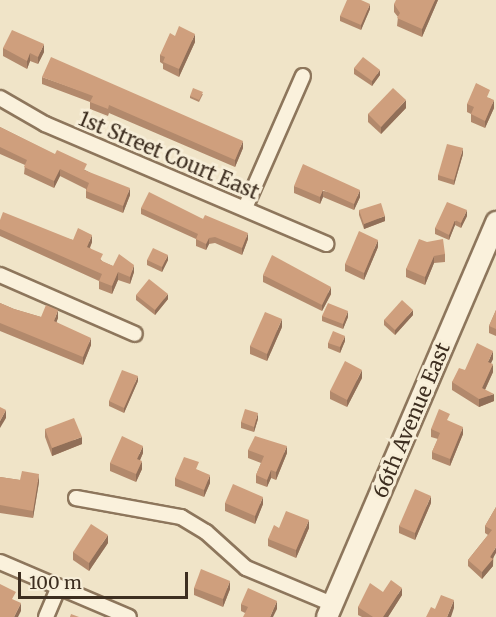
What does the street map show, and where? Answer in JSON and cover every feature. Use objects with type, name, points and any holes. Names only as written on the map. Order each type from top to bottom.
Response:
[{"type":"street","points":[[245,208],[303,76]]},
{"type":"street","name":"1st Street Court East","points":[[0,98],[45,124],[326,243]]},
{"type":"street","name":"66th Avenue East","points":[[330,610],[496,222]]},
{"type":"street","points":[[0,275],[135,334]]},
{"type":"street","points":[[75,498],[180,517],[206,532],[246,568],[330,610]]},
{"type":"street","points":[[0,562],[129,617]]},
{"type":"street","points":[[46,617],[59,587]]},
{"type":"building","points":[[347,0],[361,0],[370,4],[361,25],[340,16]]},
{"type":"building","points":[[396,0],[435,0],[422,29],[397,18],[400,13],[394,4]]},
{"type":"building","points":[[179,26],[195,34],[179,69],[163,62],[165,57],[160,55],[170,33],[175,36]]},
{"type":"building","points":[[12,30],[44,44],[38,57],[30,53],[27,61],[3,48]]},
{"type":"building","points":[[51,57],[243,141],[235,160],[109,105],[108,109],[90,102],[93,96],[42,77]]},
{"type":"building","points":[[363,57],[380,70],[372,81],[354,68]]},
{"type":"building","points":[[476,83],[490,90],[487,97],[494,100],[485,121],[471,114],[474,107],[467,104]]},
{"type":"building","points":[[193,88],[203,92],[199,100],[190,96]]},
{"type":"building","points":[[393,88],[406,100],[381,127],[368,114]]},
{"type":"building","points":[[0,127],[55,154],[57,150],[87,164],[84,170],[130,188],[123,206],[86,191],[89,183],[60,169],[54,181],[24,167],[27,160],[0,147]]},
{"type":"building","points":[[447,144],[463,148],[454,180],[438,175]]},
{"type":"building","points":[[303,164],[360,190],[354,204],[323,190],[320,197],[294,186]]},
{"type":"building","points":[[149,192],[203,219],[205,215],[248,233],[242,248],[215,237],[209,238],[206,244],[196,239],[198,234],[141,208]]},
{"type":"building","points":[[447,202],[467,210],[461,223],[455,220],[449,235],[435,228]]},
{"type":"building","points":[[381,203],[385,216],[364,224],[359,210]]},
{"type":"building","points":[[3,212],[73,240],[78,228],[92,235],[87,247],[103,254],[100,260],[113,266],[119,254],[134,265],[130,277],[118,272],[112,286],[99,281],[102,274],[0,229]]},
{"type":"building","points":[[359,231],[378,240],[364,273],[345,264]]},
{"type":"building","points":[[419,239],[427,242],[443,239],[445,254],[434,256],[425,277],[406,269]]},
{"type":"building","points":[[153,248],[168,255],[162,267],[147,260]]},
{"type":"building","points":[[272,255],[331,287],[322,305],[263,275]]},
{"type":"building","points":[[149,279],[168,294],[155,310],[136,295]]},
{"type":"building","points":[[402,300],[413,310],[395,330],[384,320]]},
{"type":"building","points":[[0,303],[41,317],[46,305],[58,310],[54,321],[91,338],[83,357],[0,323]]},
{"type":"building","points":[[328,303],[348,311],[343,324],[322,316]]},
{"type":"building","points":[[496,310],[496,329],[489,326]]},
{"type":"building","points":[[265,312],[282,319],[267,354],[250,346]]},
{"type":"building","points":[[333,331],[345,336],[340,347],[328,343]]},
{"type":"building","points":[[477,343],[493,351],[488,362],[493,364],[482,388],[494,394],[479,399],[452,382],[459,368],[465,370]]},
{"type":"building","points":[[345,361],[362,370],[347,400],[330,391]]},
{"type":"building","points":[[122,370],[138,376],[124,408],[109,401]]},
{"type":"building","points":[[0,407],[6,410],[0,421]]},
{"type":"building","points":[[245,409],[258,413],[254,427],[241,422]]},
{"type":"building","points":[[439,409],[450,414],[447,420],[463,427],[450,459],[432,452],[440,433],[431,429]]},
{"type":"building","points":[[74,418],[82,437],[52,448],[45,429]]},
{"type":"building","points":[[122,436],[143,446],[137,459],[142,461],[136,474],[110,463]]},
{"type":"building","points":[[255,436],[287,446],[276,472],[271,470],[267,480],[256,475],[264,456],[248,450]]},
{"type":"building","points":[[184,457],[199,462],[196,469],[210,475],[204,490],[175,478]]},
{"type":"building","points":[[22,471],[39,474],[33,511],[0,505],[0,477],[20,480]]},
{"type":"building","points":[[233,484],[263,497],[255,516],[225,503]]},
{"type":"building","points":[[415,489],[431,496],[415,533],[399,526]]},
{"type":"building","points":[[496,507],[496,547],[490,557],[493,559],[482,572],[468,560],[492,530],[485,526]]},
{"type":"building","points":[[286,511],[309,520],[296,550],[268,539],[274,525],[279,528]]},
{"type":"building","points":[[91,524],[108,535],[89,563],[73,552]]},
{"type":"building","points":[[201,569],[230,581],[223,599],[194,588]]},
{"type":"building","points":[[391,580],[402,588],[383,617],[373,617],[358,607],[370,583],[383,592]]},
{"type":"building","points":[[0,584],[16,592],[12,599],[21,603],[14,617],[0,617]]},
{"type":"building","points":[[248,588],[277,601],[270,617],[243,617],[248,607],[241,604]]},
{"type":"building","points":[[441,595],[454,600],[447,617],[426,617],[431,607],[435,609]]}]
